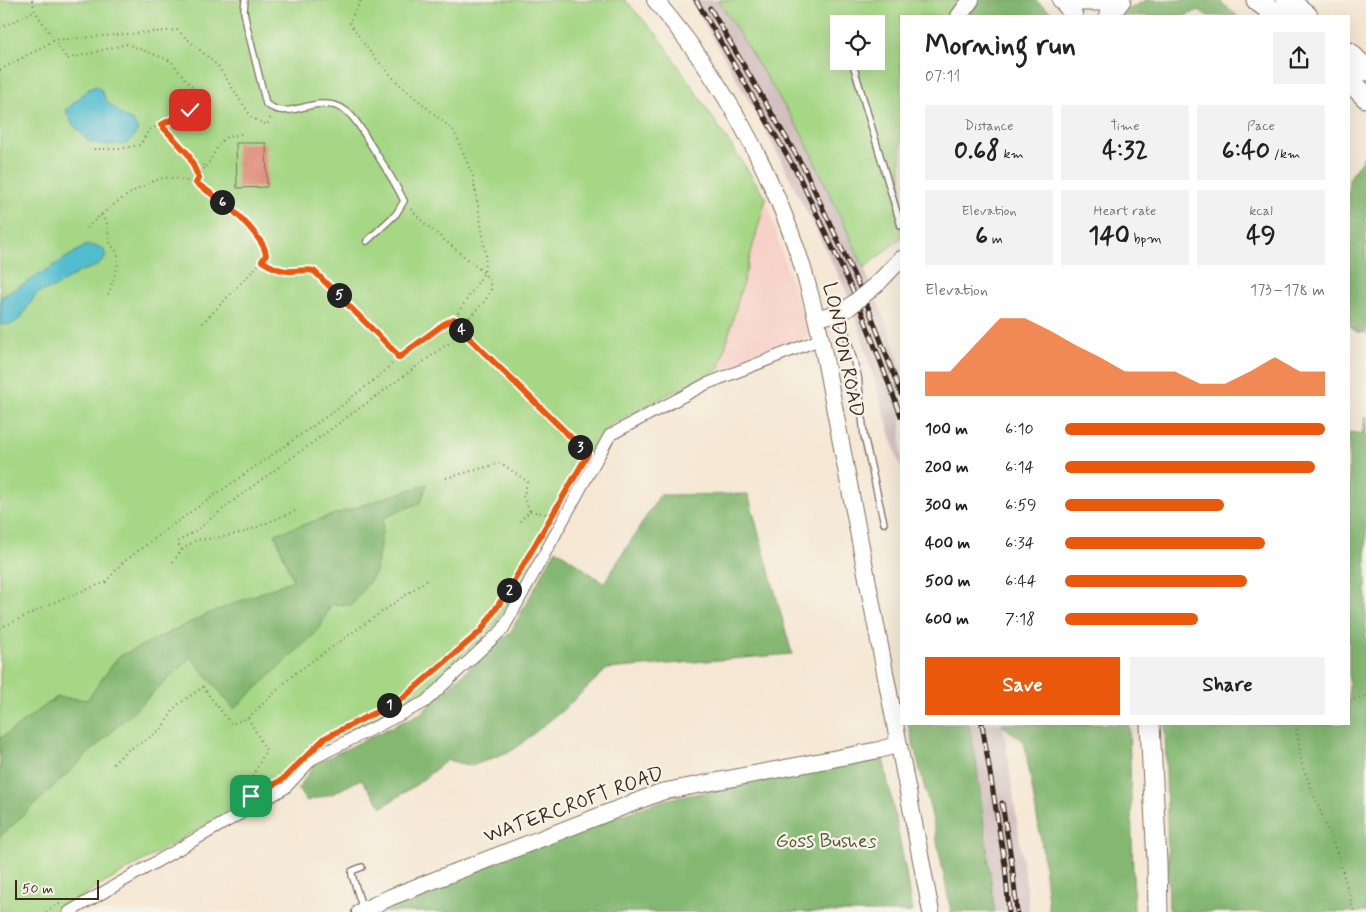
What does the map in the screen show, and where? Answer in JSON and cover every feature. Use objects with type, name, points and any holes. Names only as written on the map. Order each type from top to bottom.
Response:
[{"type":"highway","points":[[1078,0],[1103,0]]},
{"type":"highway","points":[[1257,0],[1277,15]]},
{"type":"highway","points":[[1287,0],[1306,15]]},
{"type":"highway","points":[[1350,55],[1366,70]]},
{"type":"highway","points":[[1350,81],[1366,97]]},
{"type":"main road","points":[[1062,0],[1072,15]]},
{"type":"main road","points":[[1110,15],[1121,0]]},
{"type":"main road","points":[[1150,725],[1158,912]]},
{"type":"street","name":"LONDON ROAD","points":[[655,0],[703,62],[729,102],[752,145],[789,227],[804,270],[817,318],[931,912]]},
{"type":"street","points":[[960,15],[971,0]]},
{"type":"street","points":[[817,318],[830,316],[844,309],[878,282],[900,260]]},
{"type":"street","points":[[66,907],[285,788],[312,759],[425,702],[503,629],[610,435],[706,384],[821,339]]},
{"type":"street","name":"WATERCROFT ROAD","points":[[362,911],[391,897],[661,792],[879,750],[899,744]]},
{"type":"lane","points":[[245,0],[244,12],[266,104],[274,109],[283,111],[320,104],[337,105],[348,113],[361,129],[396,184],[404,201],[396,214],[367,241]]},
{"type":"lane","points":[[855,70],[900,223]]},
{"type":"lane","points":[[844,309],[858,376],[864,436],[884,523]]},
{"type":"lane","points":[[362,867],[352,871],[362,911]]},
{"type":"path","points":[[32,0],[35,11],[67,59],[127,44],[171,61],[194,89],[190,110],[148,130],[140,145],[119,149],[92,150]]},
{"type":"path","points":[[0,628],[59,600],[106,582],[121,564],[168,528],[340,407],[398,358],[444,324],[454,319],[484,273],[486,255],[473,176],[454,132],[398,83],[370,52],[348,22],[361,0]]},
{"type":"path","points":[[0,28],[35,11]]},
{"type":"path","points":[[0,70],[55,40],[177,30],[218,66],[252,118],[267,125],[274,109]]},
{"type":"path","points":[[161,125],[188,154],[199,178]]},
{"type":"path","points":[[196,183],[217,148],[227,137],[243,133]]},
{"type":"path","points":[[192,162],[205,167]]},
{"type":"path","points":[[87,228],[123,198],[163,178],[174,178],[196,183],[245,221],[265,248],[266,255],[201,325]]},
{"type":"path","points":[[182,550],[177,542],[197,530],[253,486],[453,340],[459,328],[485,301],[491,289],[489,280],[484,273],[424,223],[404,201]]},
{"type":"path","points":[[101,215],[107,222],[109,241],[118,254],[118,264],[108,296]]},
{"type":"path","points":[[262,261],[271,267],[290,271],[314,271],[396,353],[398,358]]},
{"type":"path","points":[[454,319],[459,328],[595,461]]},
{"type":"path","points":[[446,478],[501,463],[528,482],[523,496],[530,511]]},
{"type":"path","points":[[173,562],[182,550],[196,540],[245,532],[296,511]]},
{"type":"path","points":[[530,511],[552,515]]},
{"type":"path","points":[[518,523],[530,511]]},
{"type":"path","points":[[319,744],[325,738],[402,699],[481,631],[535,545]]},
{"type":"path","points":[[113,764],[126,751],[146,740],[161,728],[177,705],[203,688],[231,724],[248,718],[294,674],[427,580]]},
{"type":"path","points":[[1350,701],[1366,696]]},
{"type":"path","points":[[248,718],[266,750],[252,778],[251,796],[258,792]]},
{"type":"path","points":[[1296,725],[1302,765],[1338,855],[1354,912]]},
{"type":"path","points":[[46,912],[66,907]]},
{"type":"shaded area","points":[[691,0],[718,0],[803,136],[864,268],[892,338],[900,364],[900,467],[861,334],[844,286],[764,127]]},
{"type":"shaded area","points":[[766,198],[795,296],[809,332],[799,345],[719,370]]},
{"type":"shaded area","points":[[969,725],[1003,725],[1029,912],[996,912],[976,761]]},
{"type":"green space","points":[[0,0],[625,0],[659,37],[766,198],[719,370],[606,427],[496,624],[420,695],[307,751],[279,783],[54,912],[0,912]]},
{"type":"green space","points":[[718,0],[958,0],[947,15],[900,15],[900,239],[864,268],[803,136]]},
{"type":"green space","points":[[980,0],[1034,0],[1056,15],[968,15]]},
{"type":"green space","points":[[1146,0],[1218,0],[1237,15],[1206,15],[1199,10],[1187,15],[1120,15]]},
{"type":"green space","points":[[1366,153],[1366,333],[1357,332],[1350,327],[1350,177]]},
{"type":"green space","points":[[1366,416],[1366,912],[1169,912],[1165,725],[1350,725],[1350,432],[1362,434]]},
{"type":"green space","points":[[427,484],[421,502],[384,518],[376,572],[352,605],[331,604],[319,630],[234,709],[191,657],[0,837],[0,739],[57,697],[87,700],[118,657],[210,613],[293,580],[275,534]]},
{"type":"green space","points":[[748,494],[792,654],[607,669],[563,710],[513,750],[472,766],[447,760],[416,785],[382,807],[361,779],[332,794],[306,801],[298,789],[315,764],[421,713],[510,633],[556,549],[604,583],[660,495]]},
{"type":"green space","points":[[908,725],[969,725],[976,761],[995,912],[951,912],[932,816]]},
{"type":"green space","points":[[1129,725],[1134,912],[1049,912],[1042,846],[1024,741],[1003,726]]},
{"type":"green space","name":"Goss Bushes","points":[[883,758],[904,861],[912,912],[375,912],[544,842],[664,800]]},
{"type":"water","points":[[96,86],[102,91],[107,102],[124,117],[133,121],[138,130],[126,144],[107,145],[89,142],[71,122],[66,110],[89,89]]},
{"type":"water","points":[[87,245],[102,248],[106,257],[97,266],[81,271],[53,288],[37,293],[20,319],[12,324],[0,325],[1,297]]},
{"type":"building","points":[[236,143],[266,143],[267,187],[237,188]]},
{"type":"railway","points":[[696,0],[798,174],[858,302],[900,413]]},
{"type":"railway","points":[[710,8],[805,170],[865,299],[900,391]]},
{"type":"railway","points":[[982,725],[1005,865],[1009,912]]},
{"type":"railway","points":[[1002,803],[1012,864],[1017,912]]},
{"type":"route","points":[[190,110],[161,125],[188,154],[199,178],[196,183],[245,221],[265,248],[266,255],[262,261],[271,267],[290,271],[314,271],[396,353],[398,358],[444,324],[454,319],[459,328],[588,454],[511,586],[481,631],[402,699],[325,738],[282,780],[251,796]]}]
